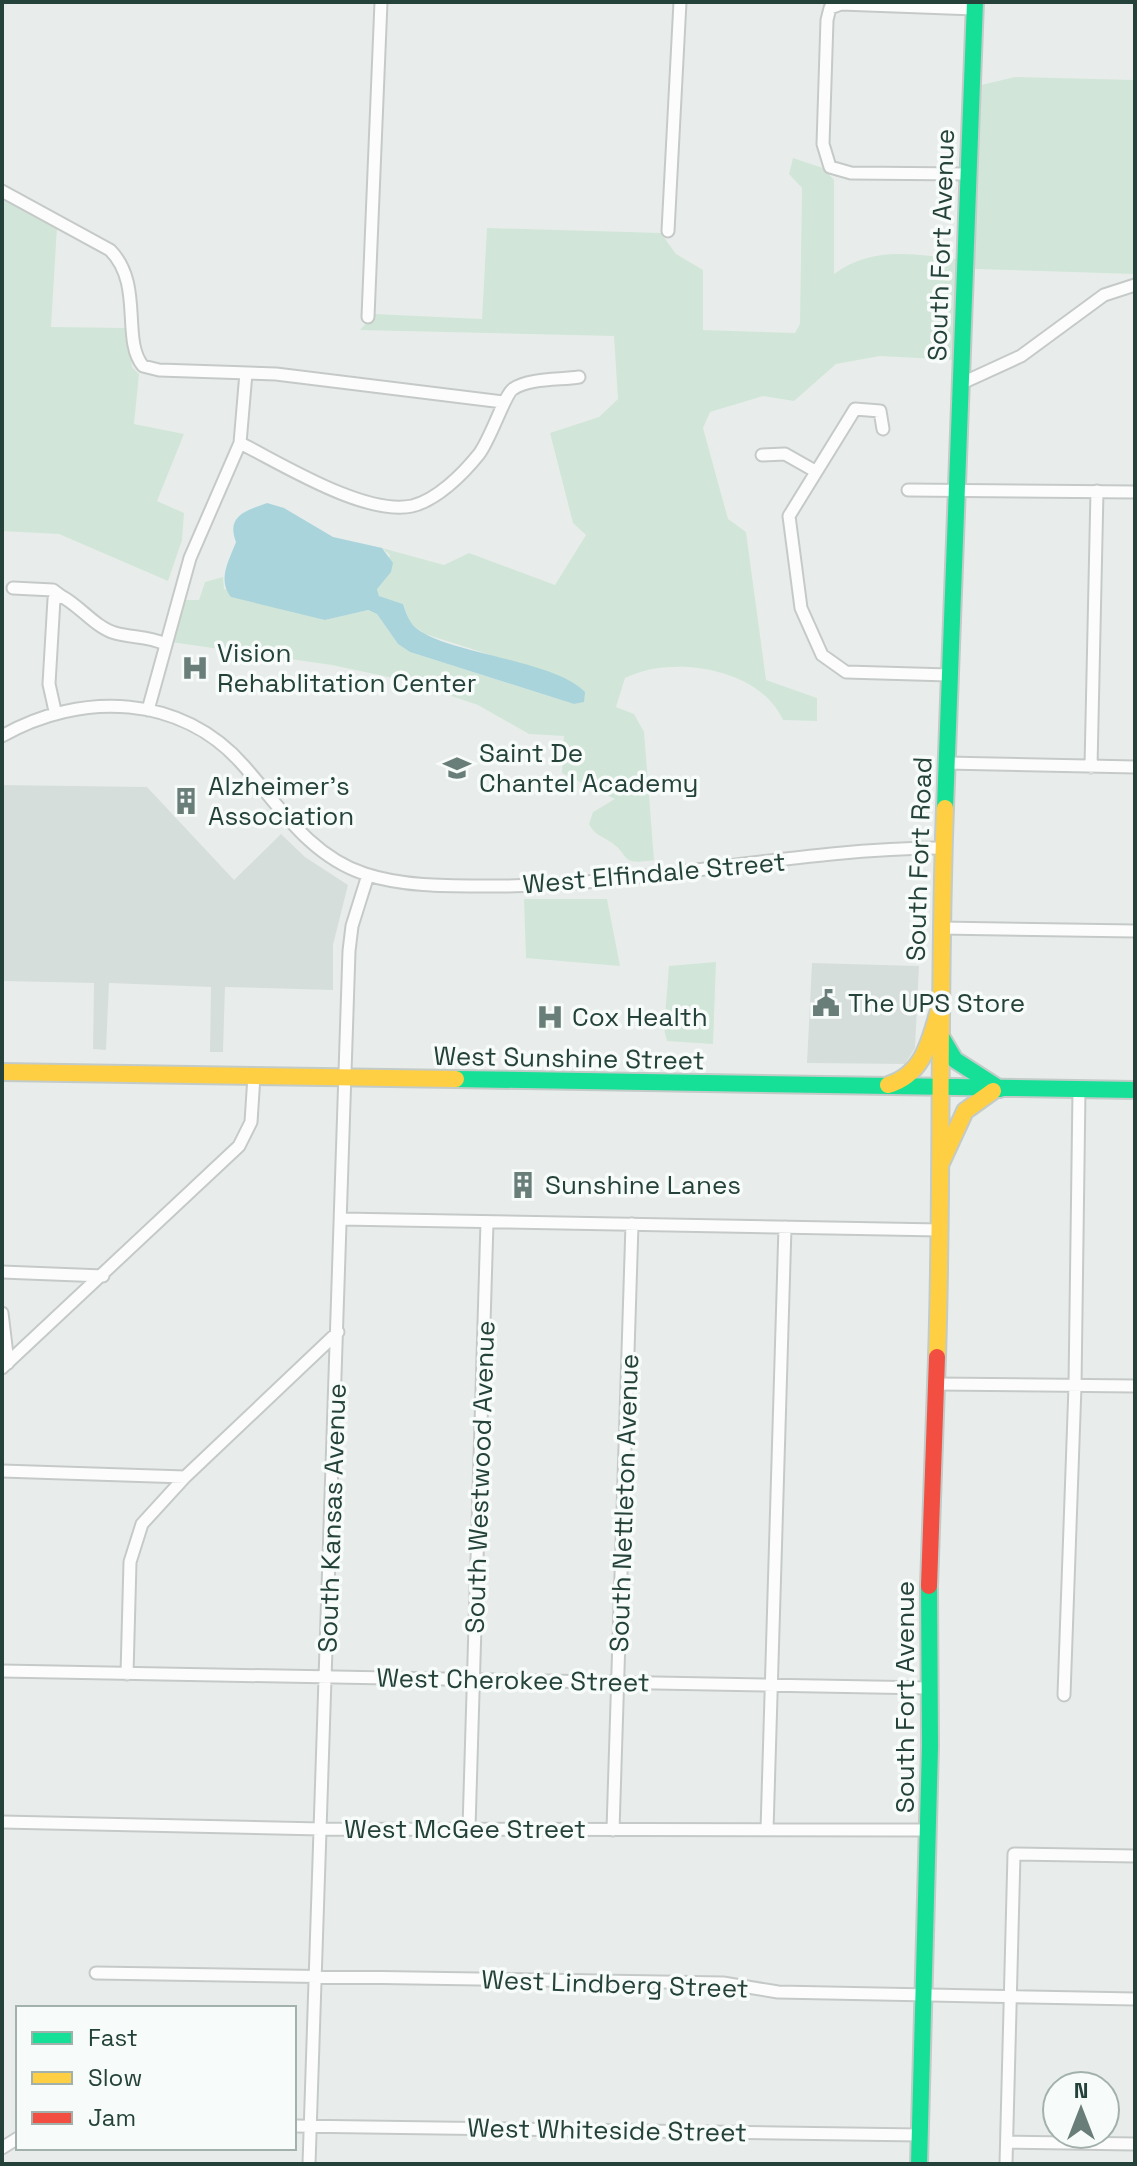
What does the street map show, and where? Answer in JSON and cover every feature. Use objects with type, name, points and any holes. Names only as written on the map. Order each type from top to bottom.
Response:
[{"type":"street","points":[[368,317],[381,2]]},
{"type":"street","points":[[668,231],[680,2]]},
{"type":"street","points":[[967,174],[851,173],[830,167],[823,144],[830,8],[841,4],[975,5]]},
{"type":"street","name":"South Fort Avenue","points":[[957,490],[975,5]]},
{"type":"street","points":[[2,191],[110,250],[118,259],[129,289],[136,352],[143,366],[159,370],[246,373],[503,402]]},
{"type":"street","points":[[960,384],[1021,356],[1104,295],[1135,285]]},
{"type":"street","points":[[148,710],[201,528],[240,443],[246,373]]},
{"type":"street","points":[[240,443],[347,495],[385,505],[410,506],[440,492],[477,456],[497,425],[503,402],[518,387],[579,377]]},
{"type":"street","points":[[883,429],[880,411],[864,407],[855,409],[789,516],[801,608],[822,655],[846,672],[949,675]]},
{"type":"street","points":[[762,455],[785,454],[815,471]]},
{"type":"street","points":[[908,490],[1135,492]]},
{"type":"street","name":"South Fort Road","points":[[940,1230],[940,928],[957,490]]},
{"type":"street","points":[[1091,767],[1097,491]]},
{"type":"street","points":[[13,588],[53,590],[116,633],[146,635],[165,644]]},
{"type":"street","points":[[55,711],[49,684],[50,643],[54,599],[61,596]]},
{"type":"street","name":"West Elfindale Street","points":[[2,736],[55,711],[102,704],[148,710],[182,720],[212,736],[240,761],[308,840],[339,862],[368,875],[432,885],[582,885],[895,849],[943,848]]},
{"type":"street","points":[[946,763],[1135,767]]},
{"type":"street","name":"South Kansas Avenue","points":[[309,2164],[351,937],[368,875]]},
{"type":"street","points":[[940,928],[1135,931]]},
{"type":"street","points":[[870,1088],[901,1084],[914,1072],[927,1049],[939,1010]]},
{"type":"street","points":[[939,1033],[955,1060],[1000,1089]]},
{"type":"street","name":"West Sunshine Street","points":[[2,1072],[1135,1090]]},
{"type":"street","points":[[5,1366],[243,1141],[251,1122],[254,1076]]},
{"type":"street","points":[[941,1163],[964,1110],[978,1096],[1000,1089]]},
{"type":"street","points":[[1064,1695],[1075,1386],[1079,1090]]},
{"type":"street","points":[[341,1219],[940,1230]]},
{"type":"street","name":"South Westwood Avenue","points":[[469,1828],[487,1222]]},
{"type":"street","name":"South Nettleton Avenue","points":[[613,1830],[632,1224]]},
{"type":"street","points":[[767,1830],[785,1227]]},
{"type":"street","name":"South Fort Avenue","points":[[919,2164],[940,1230]]},
{"type":"street","points":[[2,1272],[103,1276]]},
{"type":"street","points":[[2,1313],[5,1366]]},
{"type":"street","points":[[127,1674],[130,1572],[135,1542],[153,1509],[338,1332]]},
{"type":"street","points":[[935,1384],[1135,1386]]},
{"type":"street","points":[[2,1471],[185,1477]]},
{"type":"street","name":"West Cherokee Street","points":[[2,1671],[929,1688]]},
{"type":"street","name":"West McGee Street","points":[[2,1822],[321,1829],[928,1830]]},
{"type":"street","points":[[1006,2164],[1014,1854],[1135,1856]]},
{"type":"street","name":"West Lindberg Street","points":[[96,1973],[723,1983],[778,1992],[1135,1999]]},
{"type":"street","name":"West Whiteside Street","points":[[296,2126],[920,2135]]},
{"type":"street","points":[[1007,2142],[1135,2144]]},
{"type":"shaded area","points":[[2,785],[147,787],[234,880],[281,834],[305,857],[348,885],[333,945],[333,990],[225,987],[223,1052],[210,1052],[211,987],[109,983],[106,1050],[93,1049],[94,983],[2,981]]},
{"type":"shaded area","points":[[812,963],[919,966],[915,1048],[905,1064],[807,1063]]},
{"type":"green space","points":[[1015,77],[1135,80],[1135,274],[974,269],[977,86]]},
{"type":"green space","points":[[793,158],[823,168],[834,180],[834,274],[863,259],[893,254],[956,259],[956,360],[880,356],[836,364],[794,401],[763,396],[710,412],[703,428],[728,519],[746,532],[766,680],[817,698],[817,721],[783,720],[772,702],[755,688],[713,670],[666,667],[625,678],[616,707],[634,714],[644,732],[654,860],[635,862],[626,858],[616,846],[591,828],[589,824],[593,812],[615,799],[562,773],[564,736],[529,734],[478,705],[407,681],[332,665],[171,642],[185,600],[199,600],[205,582],[223,577],[224,589],[325,620],[367,610],[377,614],[398,644],[410,652],[574,704],[583,702],[500,658],[425,634],[410,623],[403,604],[379,596],[377,589],[390,555],[382,548],[444,565],[469,553],[555,585],[586,535],[573,523],[550,433],[599,417],[618,399],[614,336],[360,330],[374,314],[482,319],[487,228],[661,233],[676,254],[703,270],[703,330],[795,333],[800,324],[802,188],[789,174]]},
{"type":"green space","points":[[2,195],[57,227],[51,327],[127,328],[132,367],[139,374],[134,424],[184,434],[157,501],[184,513],[182,540],[168,581],[59,534],[2,531]]},
{"type":"green space","points":[[524,899],[607,899],[620,966],[526,958]]},
{"type":"green space","points":[[716,962],[713,1044],[667,1041],[664,1029],[669,966]]},
{"type":"water","points":[[267,503],[284,508],[333,537],[382,548],[393,563],[391,572],[377,589],[379,596],[403,604],[410,621],[421,632],[440,641],[569,680],[585,692],[584,702],[574,704],[410,652],[398,644],[377,614],[368,610],[325,620],[231,597],[225,577],[236,542],[236,520],[245,512]]},
{"type":"traffic: fast","points":[[945,808],[975,2]]},
{"type":"traffic: fast","points":[[939,1033],[955,1060],[1000,1089]]},
{"type":"traffic: fast","points":[[456,1079],[1135,1090]]},
{"type":"traffic: fast","points":[[919,2164],[930,1746],[929,1586]]},
{"type":"traffic: slow","points":[[937,1357],[945,808]]},
{"type":"traffic: slow","points":[[888,1085],[900,1080],[917,1065],[928,1045],[939,1010]]},
{"type":"traffic: slow","points":[[2,1072],[456,1079]]},
{"type":"traffic: slow","points":[[941,1163],[965,1111],[993,1091]]},
{"type":"traffic: jam","points":[[929,1586],[937,1357]]},
{"type":"place","name":"Vision Rehablitation Center","points":[[195,668]]},
{"type":"place","name":"Saint De Chantel Academy","points":[[457,768]]},
{"type":"place","name":"Alzheimer's Association","points":[[186,801]]},
{"type":"place","name":"The UPS Store","points":[[826,1003]]},
{"type":"place","name":"Cox Health","points":[[550,1017]]},
{"type":"place","name":"Sunshine Lanes","points":[[523,1185]]}]
